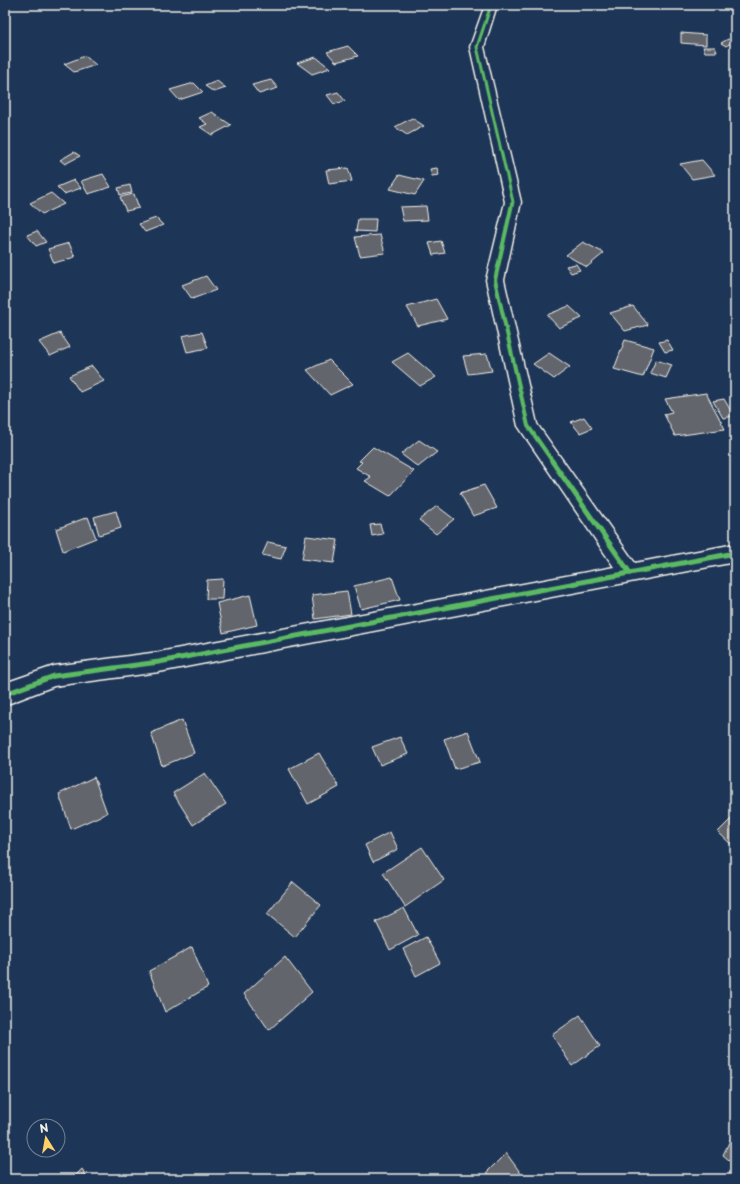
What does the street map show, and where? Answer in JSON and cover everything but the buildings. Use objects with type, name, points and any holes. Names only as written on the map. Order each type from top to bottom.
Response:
[{"type":"street","points":[[491,5],[477,47],[513,202],[496,280],[528,426],[630,573]]},
{"type":"street","points":[[5,694],[54,676],[159,662],[735,553]]},
{"type":"cycle path","points":[[491,5],[477,47],[513,202],[495,280],[528,426],[630,573]]},
{"type":"cycle path","points":[[5,694],[54,676],[159,662],[735,553]]}]
